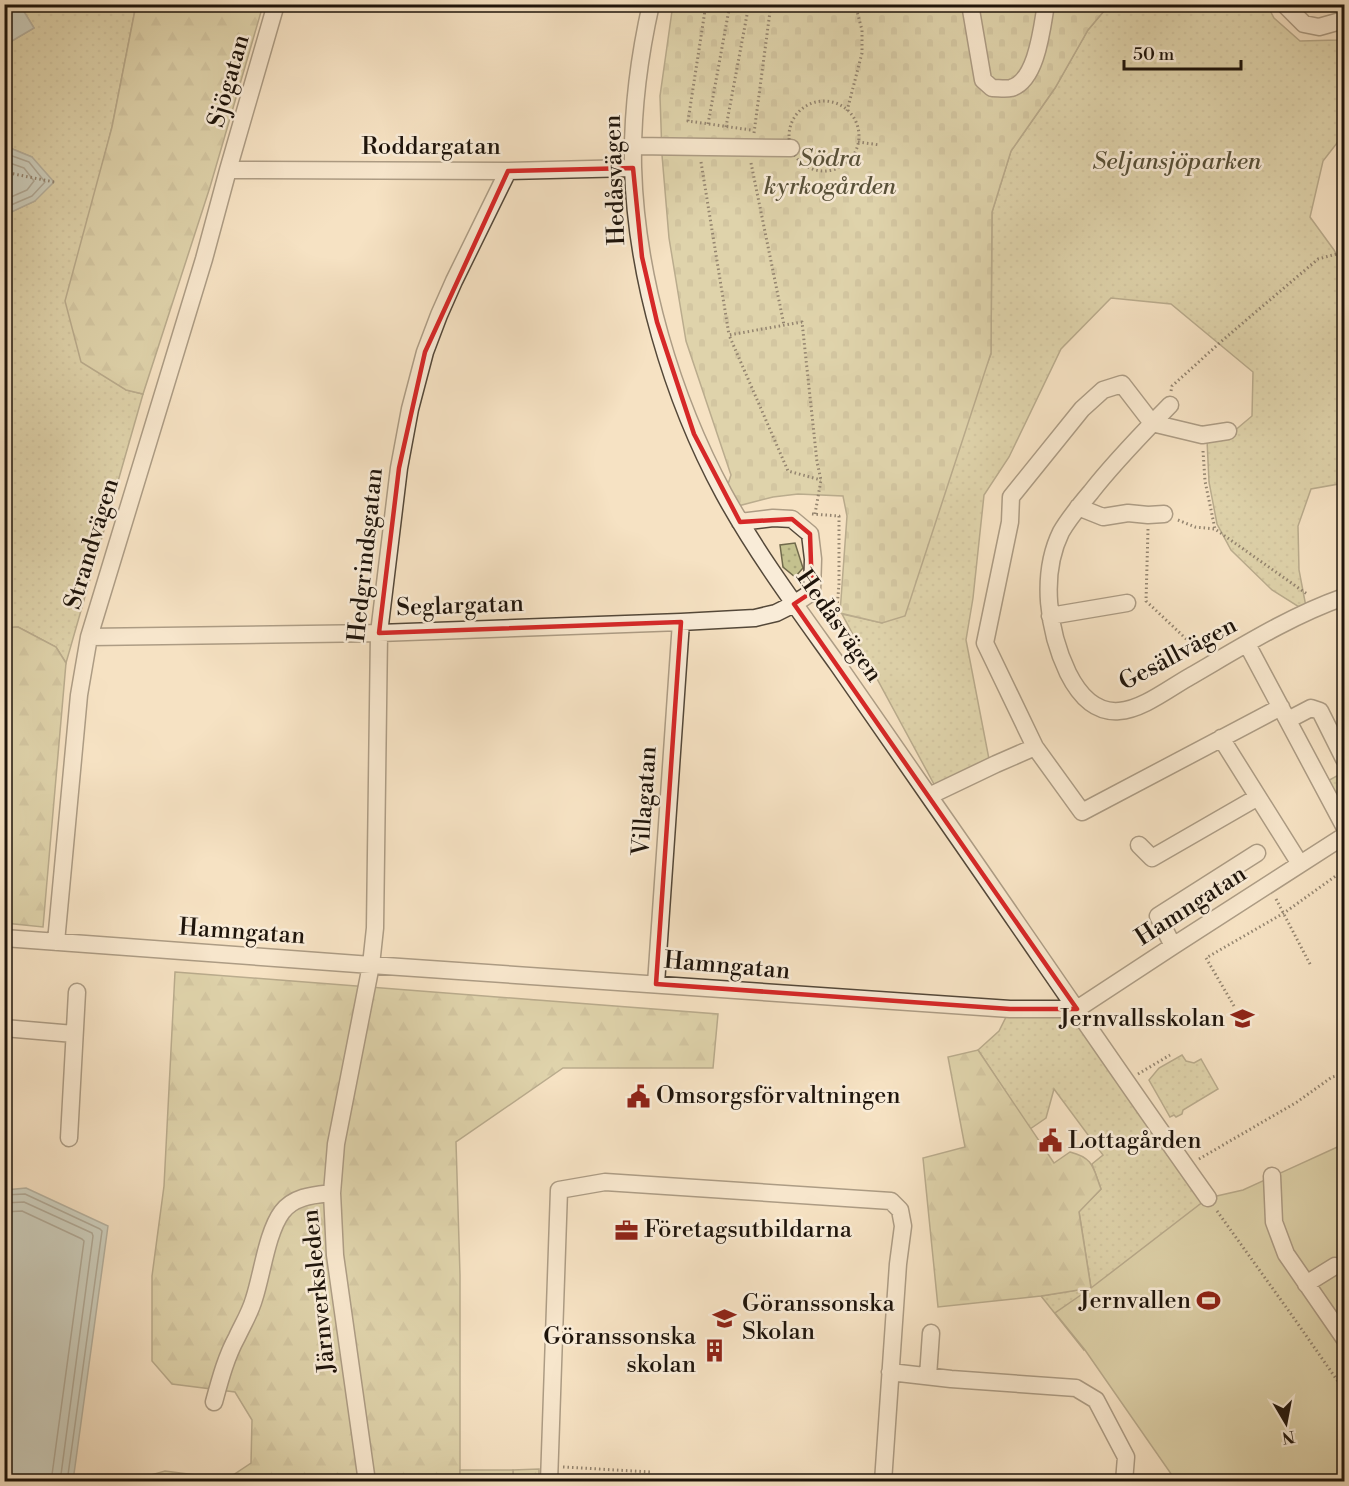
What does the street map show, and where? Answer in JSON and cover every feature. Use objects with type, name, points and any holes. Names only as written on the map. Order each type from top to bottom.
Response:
[{"type":"street","name":"Sjögatan","points":[[228,170],[276,4]]},
{"type":"street","name":"Hedåsvägen","points":[[651,4],[644,33],[636,101],[633,168],[642,257],[668,362],[694,434],[740,522],[794,604],[1208,1198]]},
{"type":"street","points":[[970,4],[983,80],[992,88],[1012,88],[1024,80],[1034,62],[1046,4]]},
{"type":"street","points":[[1284,4],[1304,24],[1319,27],[1344,20]]},
{"type":"street","points":[[634,146],[791,148]]},
{"type":"street","name":"Roddargatan","points":[[228,170],[508,171],[633,168]]},
{"type":"street","name":"Strandvägen","points":[[56,942],[79,695],[89,637],[204,258],[228,170]]},
{"type":"street","name":"Hedgrindsgatan","points":[[345,1095],[371,965],[375,928],[379,633],[399,468],[410,410],[425,352],[454,281],[508,171]]},
{"type":"street","points":[[1228,431],[1202,435],[1152,423],[1122,384],[1102,390],[1082,409],[1011,497],[1010,522],[985,643],[1035,747],[1082,812],[1221,738],[1284,713],[1311,708],[1320,711],[1344,759]]},
{"type":"street","name":"Gesällvägen","points":[[1170,405],[1114,463],[1078,507],[1061,533],[1055,548],[1049,585],[1050,616],[1057,646],[1068,674],[1081,694],[1100,709],[1119,711],[1141,706],[1247,644],[1315,609],[1344,597]]},
{"type":"street","points":[[1078,507],[1103,517],[1128,513],[1156,515]]},
{"type":"street","points":[[740,522],[773,518],[792,519],[810,534],[813,559],[812,592],[794,604]]},
{"type":"street","points":[[1050,616],[1127,603]]},
{"type":"street","name":"Seglargatan","points":[[89,637],[379,633],[681,622],[755,618],[776,613],[794,604]]},
{"type":"street","name":"Villagatan","points":[[656,984],[681,622]]},
{"type":"street","points":[[1247,644],[1344,826]]},
{"type":"street","points":[[1221,738],[1300,864]]},
{"type":"street","points":[[929,796],[1035,747]]},
{"type":"street","points":[[1139,844],[1152,858],[1258,797]]},
{"type":"street","name":"Hamngatan","points":[[4,938],[1010,1010],[1077,1009],[1344,836]]},
{"type":"street","points":[[1173,946],[1158,916],[1257,854]]},
{"type":"street","points":[[69,1138],[77,992]]},
{"type":"street","points":[[4,1028],[74,1034]]},
{"type":"street","name":"Järnverksleden","points":[[345,1095],[336,1144],[332,1192],[335,1255],[367,1482]]},
{"type":"street","points":[[1272,1176],[1274,1222],[1287,1254],[1344,1338]]},
{"type":"street","points":[[549,1474],[559,1190],[605,1182],[891,1201],[900,1210],[903,1226],[898,1264],[883,1482]]},
{"type":"street","points":[[214,1402],[236,1337],[247,1318],[254,1299],[268,1245],[280,1213],[298,1199],[332,1192]]},
{"type":"street","points":[[1306,1284],[1335,1266]]},
{"type":"street","points":[[928,1376],[931,1333]]},
{"type":"street","points":[[890,1372],[1076,1388],[1096,1400],[1126,1457],[1124,1482]]},
{"type":"path","points":[[706,4],[688,121],[755,130],[771,4]]},
{"type":"path","points":[[708,124],[730,4]]},
{"type":"path","points":[[726,127],[749,4]]},
{"type":"path","points":[[848,111],[862,53],[862,30],[855,4]]},
{"type":"path","points":[[826,101],[838,104],[848,111],[854,120],[858,130],[858,142],[848,161],[838,168],[827,171],[816,170],[805,166],[796,158],[791,148],[790,125],[804,107],[815,102],[826,101]]},
{"type":"path","points":[[858,142],[880,144]]},
{"type":"path","points":[[699,147],[729,335],[788,471],[821,480]]},
{"type":"path","points":[[748,147],[784,325]]},
{"type":"path","points":[[4,172],[54,182]]},
{"type":"path","points":[[1170,405],[1172,386],[1224,339],[1318,259],[1344,252]]},
{"type":"path","points":[[729,335],[802,322],[817,462],[821,480],[816,514]]},
{"type":"path","points":[[1202,435],[1205,481],[1215,529]]},
{"type":"path","points":[[806,514],[839,516],[839,585],[835,631],[840,640]]},
{"type":"path","points":[[1208,666],[1205,656],[1146,602],[1156,515],[1195,527],[1215,529],[1310,596],[1315,609]]},
{"type":"path","points":[[1234,1006],[1206,958],[1284,913],[1344,870]]},
{"type":"path","points":[[1272,892],[1311,966]]},
{"type":"path","points":[[1133,1077],[1170,1055]]},
{"type":"path","points":[[1185,1167],[1297,1102],[1332,1077],[1344,1074]]},
{"type":"path","points":[[1208,1198],[1344,1390]]},
{"type":"path","points":[[549,1474],[651,1472]]},
{"type":"highlighted area","points":[[633,168],[642,257],[657,322],[694,434],[740,522],[792,519],[810,534],[812,592],[794,604],[1077,1009],[1010,1009],[656,984],[681,622],[379,633],[399,468],[425,352],[508,171]]},
{"type":"green space","name":"Södra kyrkogården","points":[[673,4],[1109,5],[1088,30],[1055,88],[1011,151],[992,212],[991,353],[905,616],[882,623],[840,613],[847,516],[843,496],[798,494],[773,497],[734,507],[726,490],[731,475],[686,341],[669,238],[660,96]]},
{"type":"green space","points":[[20,5],[136,5],[112,127],[99,178],[126,390],[143,394],[66,663],[56,647],[18,627],[5,628],[4,215],[35,201],[32,157],[5,146],[5,45],[34,28]]},
{"type":"green space","points":[[136,5],[263,5],[210,187],[143,394],[126,390],[81,362],[65,301],[112,127]]},
{"type":"green space","name":"Seljansjöparken","points":[[1109,5],[1267,5],[1274,18],[1300,41],[1344,39],[1344,134],[1323,161],[1310,217],[1334,250],[1344,269],[1344,483],[1311,489],[1298,526],[1299,570],[1307,612],[1272,590],[1231,550],[1217,524],[1209,482],[1207,440],[1227,437],[1252,416],[1253,372],[1171,304],[1111,298],[1061,349],[1009,457],[984,495],[966,640],[989,759],[935,786],[842,614],[882,623],[991,354],[992,212],[1011,151],[1055,88],[1088,30]]},
{"type":"green space","points":[[795,543],[803,568],[795,577],[783,567],[780,545]]},
{"type":"green space","points":[[18,627],[56,647],[66,663],[43,927],[5,923],[4,628]]},
{"type":"green space","points":[[1344,772],[1344,826],[1322,784]]},
{"type":"green space","points":[[175,972],[718,1014],[713,1068],[563,1068],[456,1142],[460,1275],[460,1481],[127,1482],[165,1471],[227,1479],[251,1463],[252,1420],[235,1392],[172,1384],[152,1361],[152,1276],[164,1186]]},
{"type":"green space","points":[[1010,1009],[1077,1009],[1208,1198],[1084,1350],[1041,1296],[1091,1288],[1079,1211],[1101,1189],[1092,1164],[1103,1155],[1054,1089],[1046,1118],[1030,1129],[978,1050],[999,1031]]},
{"type":"green space","points":[[978,1050],[1054,1163],[1070,1152],[1084,1157],[1092,1165],[1101,1189],[1079,1212],[1091,1288],[938,1307],[923,1158],[965,1147],[948,1057]]},
{"type":"green space","points":[[1182,1055],[1186,1061],[1194,1063],[1201,1059],[1218,1089],[1183,1110],[1182,1114],[1170,1117],[1149,1080],[1159,1068]]},
{"type":"green space","name":"Jernvallen","points":[[1344,1144],[1344,1481],[1176,1481],[1085,1350],[1055,1313],[1208,1198],[1243,1190]]},
{"type":"green space","points":[[539,1469],[539,1481],[513,1481],[513,1470]]},
{"type":"green space","points":[[460,1470],[513,1470],[513,1481],[460,1481]]},
{"type":"water","points":[[5,4],[20,5],[34,28],[5,45]]},
{"type":"water","points":[[5,146],[32,157],[54,182],[35,201],[5,215]]},
{"type":"water","points":[[26,1188],[108,1226],[73,1481],[5,1481],[5,1190]]},
{"type":"place","name":"Jernvallsskolan","points":[[1243,1019]]},
{"type":"place","name":"Omsorgsförvaltningen","points":[[638,1096]]},
{"type":"place","name":"Lottagården","points":[[1050,1141]]},
{"type":"place","name":"Företagsutbildarna","points":[[626,1230]]},
{"type":"place","name":"Jernvallen","points":[[1209,1301]]},
{"type":"place","name":"Göranssonska Skolan","points":[[724,1318]]},
{"type":"place","name":"Göranssonska skolan","points":[[714,1351]]}]
